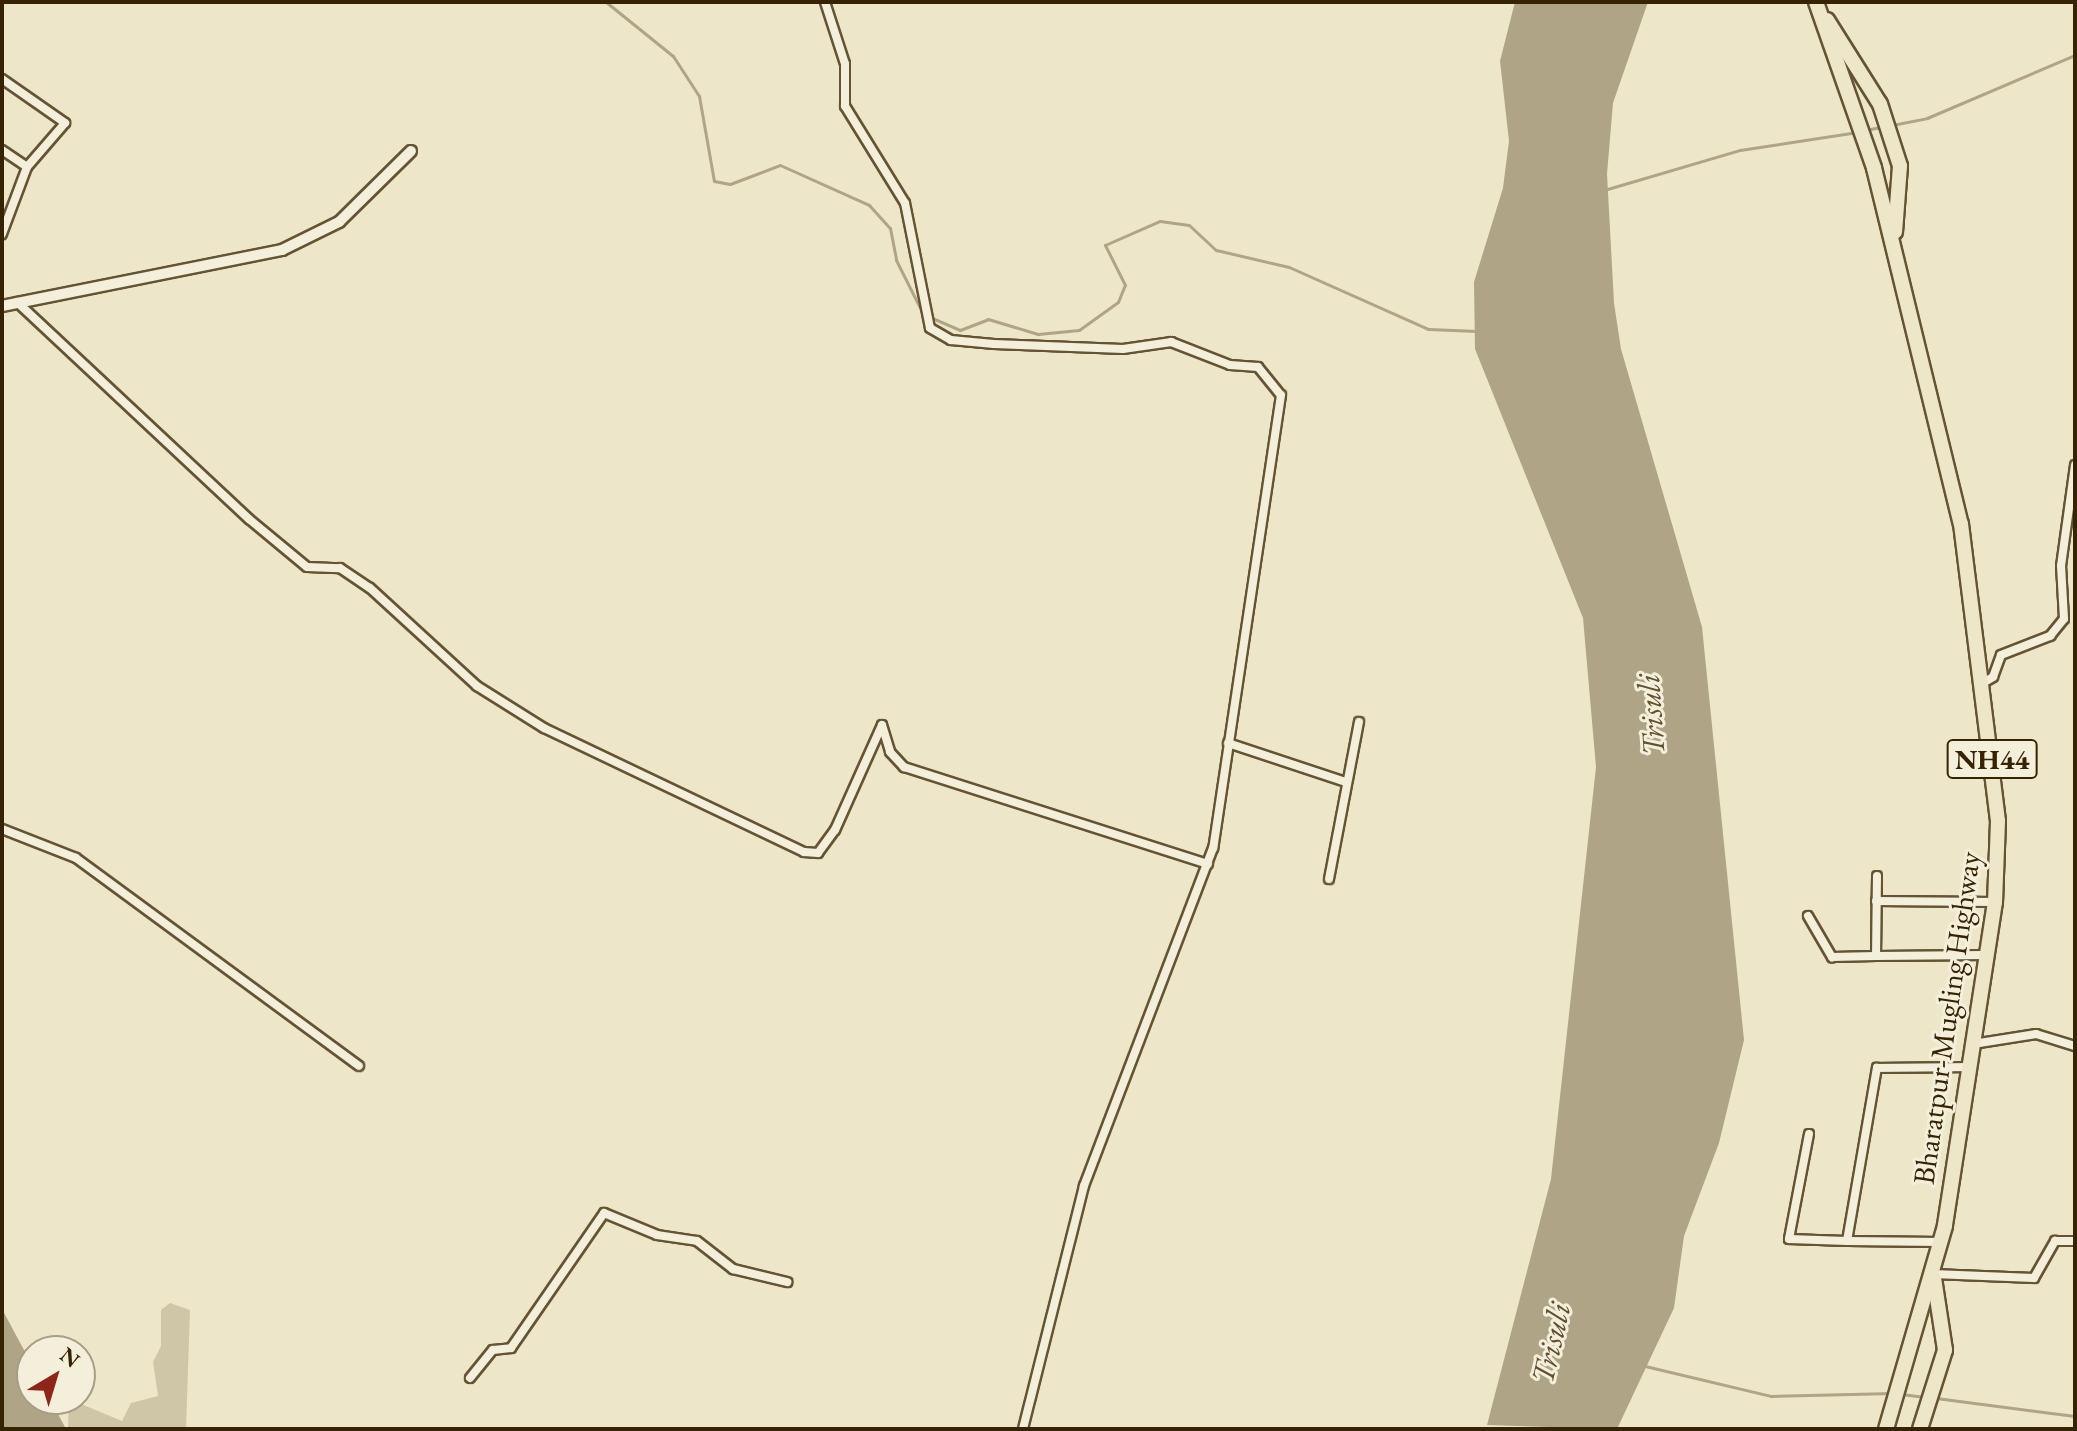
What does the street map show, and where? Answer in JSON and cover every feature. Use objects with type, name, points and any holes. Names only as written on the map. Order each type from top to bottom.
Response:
[{"type":"highway","name":"Bharatpur-Mugling Highway","points":[[1817,6],[1880,104],[1900,166],[1894,249]]},
{"type":"highway","name":"Bharatpur-Mugling Highway","points":[[1817,6],[1857,109],[1874,168],[1961,524],[1998,821],[1995,902],[1941,1242],[1886,1429]]},
{"type":"highway","name":"Bharatpur-Mugling Highway","points":[[1920,1428],[1945,1350],[1933,1274]]},
{"type":"street","points":[[825,2],[845,64],[845,106],[905,203],[930,328],[951,340],[994,344],[1123,349],[1171,342],[1230,365],[1258,367],[1277,387],[1282,406],[1267,519],[1208,864],[1084,1186],[1023,1429]]},
{"type":"street","points":[[2,79],[65,123],[27,167],[2,234]]},
{"type":"street","points":[[2,150],[27,167]]},
{"type":"street","points":[[2,306],[282,250],[339,222],[411,151]]},
{"type":"street","points":[[17,302],[249,519],[307,567],[340,568],[370,588],[477,686],[557,735],[804,852],[818,853],[835,830],[882,725],[890,752],[904,767],[1208,864]]},
{"type":"street","points":[[1981,684],[1993,677],[2001,655],[2060,627],[2075,465]]},
{"type":"street","points":[[2066,547],[2075,555]]},
{"type":"street","points":[[1329,879],[1359,722]]},
{"type":"street","points":[[1228,743],[1346,782]]},
{"type":"street","points":[[2,829],[76,858],[359,1066]]},
{"type":"street","points":[[1876,956],[1877,876]]},
{"type":"street","points":[[1876,901],[1995,902]]},
{"type":"street","points":[[1808,916],[1832,957],[1985,955]]},
{"type":"street","points":[[1973,1044],[2036,1034],[2075,1046]]},
{"type":"street","points":[[1847,1241],[1877,1068],[1970,1067]]},
{"type":"street","points":[[1809,1134],[1789,1239],[1941,1242]]},
{"type":"street","points":[[470,1378],[493,1350],[511,1348],[604,1213],[657,1235],[697,1241],[733,1269],[787,1282]]},
{"type":"street","points":[[1933,1274],[2034,1278],[2055,1241],[2075,1241]]},
{"type":"shaded area","points":[[170,1303],[190,1310],[186,1429],[68,1429],[68,1415],[96,1415],[96,1410],[122,1421],[131,1403],[158,1396],[153,1362],[161,1346],[161,1310]]},
{"type":"water","name":"Trisuli","points":[[1515,2],[1648,2],[1613,103],[1607,174],[1614,303],[1621,349],[1702,627],[1744,1040],[1719,1143],[1684,1236],[1674,1308],[1617,1429],[1487,1425],[1551,1179],[1596,767],[1583,618],[1475,349],[1474,282],[1503,188],[1509,141],[1500,61]]},
{"type":"water","points":[[2,1309],[16,1335],[16,1415],[59,1415],[66,1429],[2,1429]]},
{"type":"waterway","points":[[606,2],[673,56],[699,96],[714,181],[730,184],[780,165],[869,205],[890,228],[896,260],[923,314],[960,330],[988,319],[1038,334],[1079,330],[1118,302],[1125,285],[1105,245],[1160,221],[1189,225],[1216,250],[1289,267],[1428,329],[1477,331]]},
{"type":"waterway","points":[[1892,125],[1927,118],[2075,55]]},
{"type":"waterway","points":[[1865,130],[1881,127]]},
{"type":"waterway","points":[[1604,190],[1740,150],[1858,132]]},
{"type":"waterway","points":[[1645,1366],[1771,1396],[1893,1393]]},
{"type":"waterway","points":[[1901,1394],[1925,1397]]},
{"type":"waterway","points":[[1936,1398],[2075,1416]]}]
